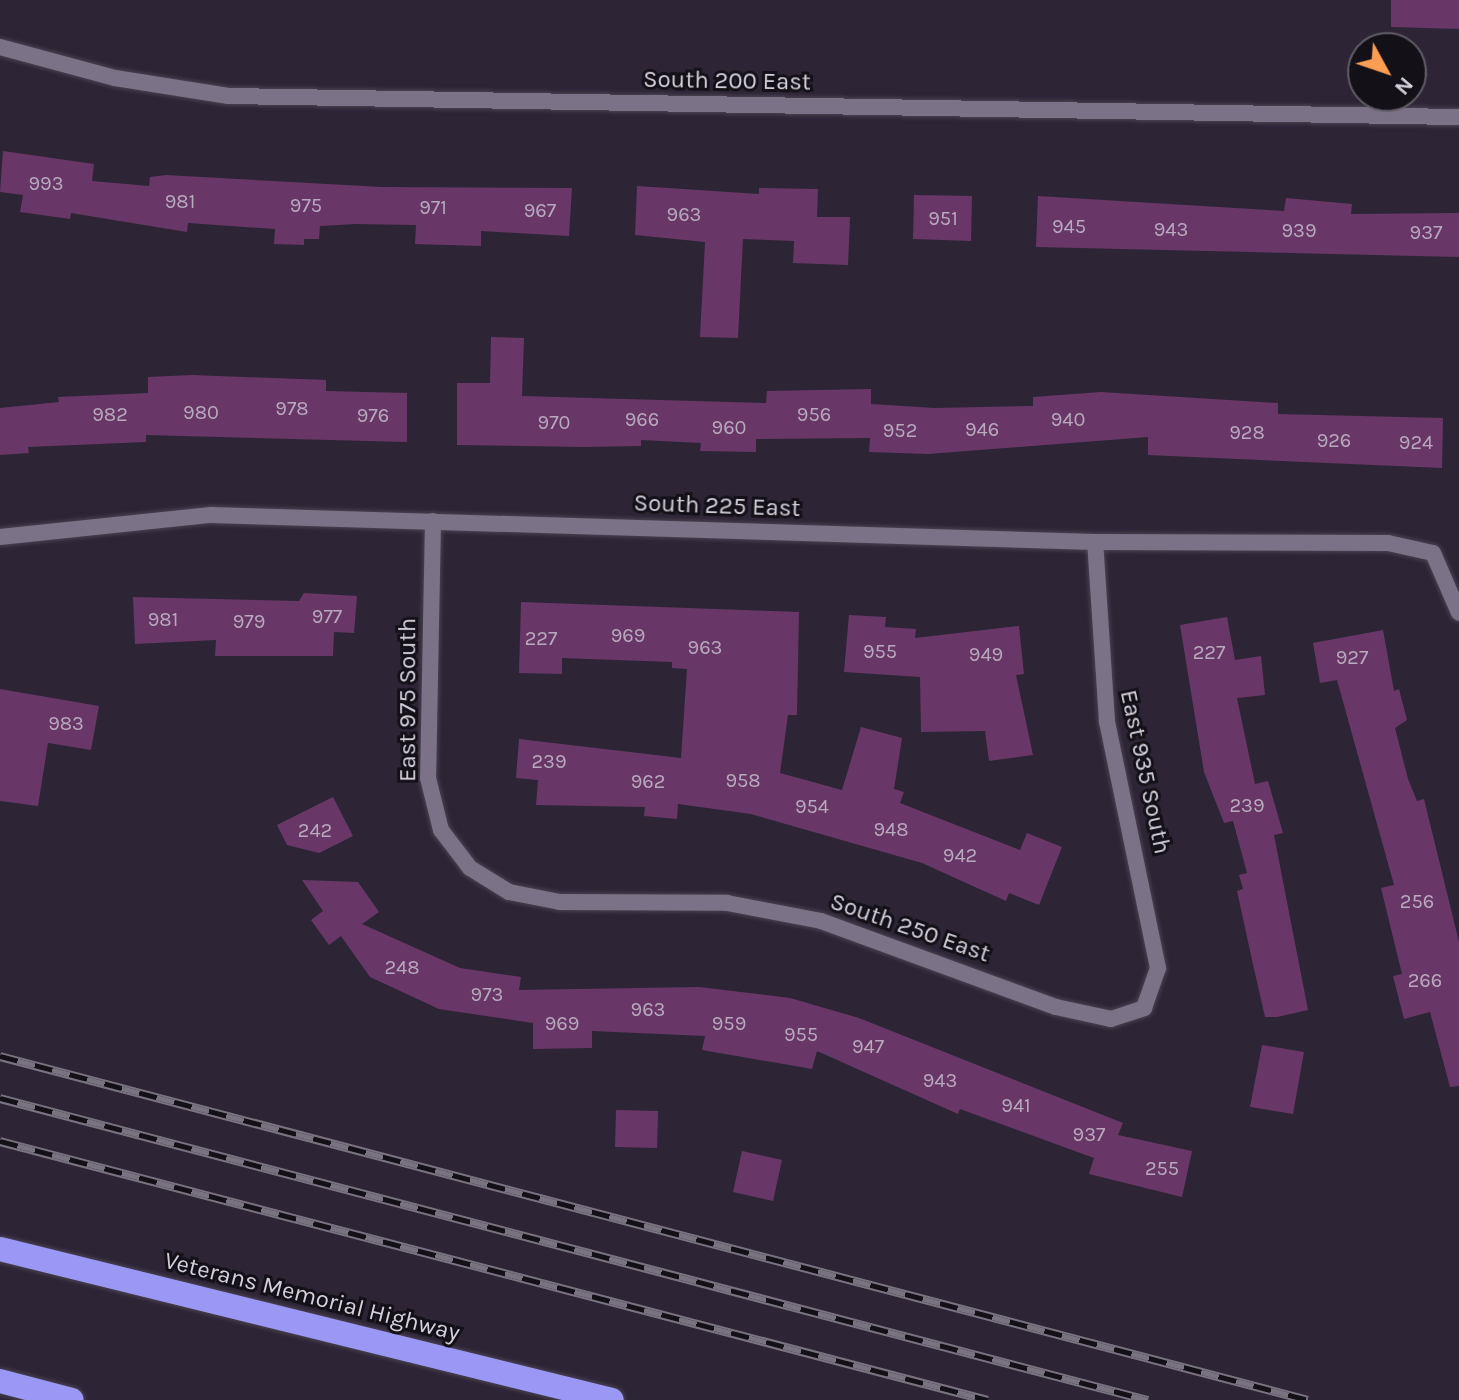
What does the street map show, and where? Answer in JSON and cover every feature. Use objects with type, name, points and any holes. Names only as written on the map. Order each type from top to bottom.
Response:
[{"type":"highway","name":"Veterans Memorial Highway","points":[[0,1249],[612,1400]]},
{"type":"highway","points":[[0,1381],[72,1400]]},
{"type":"street","name":"South 200 East","points":[[0,47],[115,78],[229,96],[1459,117]]},
{"type":"street","name":"South 225 East","points":[[0,537],[211,515],[1095,542],[1388,543],[1433,553],[1459,613]]},
{"type":"street","name":"East 975 South","points":[[433,521],[428,778],[441,830],[470,868]]},
{"type":"street","name":"East 935 South","points":[[1095,542],[1107,721],[1158,968],[1144,1008]]},
{"type":"street","name":"South 250 East","points":[[470,868],[509,892],[560,902],[727,903],[821,921],[1056,1007],[1111,1019],[1144,1008]]},
{"type":"building","points":[[1391,0],[1459,0],[1459,29],[1391,27]]},
{"type":"building","points":[[3,151],[94,164],[92,181],[149,186],[150,177],[166,175],[382,187],[572,188],[569,236],[481,231],[481,246],[415,244],[416,225],[355,224],[320,226],[319,239],[304,239],[304,245],[274,244],[275,229],[188,223],[187,232],[71,213],[70,219],[20,212],[23,195],[0,192]]},
{"type":"building","points":[[637,186],[759,194],[759,188],[818,189],[817,217],[850,217],[848,265],[793,263],[794,241],[743,239],[738,338],[700,337],[705,242],[635,235]]},
{"type":"building","points":[[914,195],[972,196],[971,241],[913,239]]},
{"type":"building","points":[[1038,196],[1284,211],[1286,198],[1352,204],[1351,214],[1459,213],[1459,257],[1036,247]]},
{"type":"building","points":[[491,337],[524,338],[522,396],[766,403],[767,391],[871,389],[871,404],[935,408],[1033,406],[1033,397],[1101,392],[1278,403],[1278,414],[1443,418],[1442,468],[1148,455],[1148,437],[928,454],[869,452],[870,438],[756,439],[756,452],[700,451],[701,443],[641,440],[641,446],[457,445],[457,383],[490,383]]},
{"type":"building","points":[[192,375],[326,380],[326,391],[407,393],[407,442],[146,435],[146,442],[28,447],[29,453],[0,455],[0,408],[59,402],[58,397],[148,393],[148,377]]},
{"type":"building","points":[[304,593],[357,596],[354,633],[334,632],[333,656],[215,656],[216,640],[135,644],[133,597],[299,601]]},
{"type":"building","points":[[521,602],[799,612],[797,715],[788,715],[780,773],[842,790],[861,727],[902,738],[894,789],[904,792],[900,803],[1020,850],[1027,833],[1062,847],[1039,905],[1009,893],[1006,901],[922,863],[751,814],[678,804],[677,819],[644,816],[645,807],[536,805],[538,780],[516,778],[519,739],[681,758],[687,669],[672,668],[672,662],[562,658],[562,674],[519,673]]},
{"type":"building","points":[[849,615],[886,617],[885,627],[916,629],[915,638],[1019,626],[1024,674],[1016,675],[1033,755],[989,761],[985,731],[921,732],[920,677],[844,672]]},
{"type":"building","points":[[1227,617],[1235,660],[1261,656],[1265,695],[1237,698],[1255,784],[1268,781],[1283,833],[1274,835],[1308,1010],[1277,1017],[1265,1017],[1252,960],[1237,891],[1243,889],[1239,875],[1247,873],[1233,821],[1224,823],[1204,772],[1180,625]]},
{"type":"building","points":[[1383,630],[1394,691],[1399,689],[1407,720],[1395,728],[1408,779],[1417,801],[1424,799],[1459,942],[1459,1086],[1450,1087],[1430,1012],[1404,1019],[1393,976],[1402,974],[1381,888],[1394,885],[1337,680],[1320,683],[1313,643]]},
{"type":"building","points":[[0,689],[99,706],[91,750],[48,743],[38,806],[0,801]]},
{"type":"building","points":[[333,797],[353,836],[319,853],[287,845],[277,825]]},
{"type":"building","points":[[302,880],[358,882],[379,912],[362,924],[460,968],[521,977],[519,990],[699,987],[790,998],[859,1018],[1123,1123],[1118,1135],[1192,1151],[1182,1197],[1089,1174],[1094,1158],[960,1109],[958,1114],[817,1051],[812,1069],[702,1050],[705,1036],[592,1031],[592,1048],[533,1049],[533,1023],[439,1009],[370,977],[341,936],[329,945],[311,920],[323,911]]},
{"type":"building","points":[[1262,1045],[1304,1052],[1293,1114],[1250,1107]]},
{"type":"building","points":[[616,1110],[658,1111],[657,1148],[615,1147]]},
{"type":"building","points":[[742,1151],[782,1160],[773,1201],[733,1192]]},
{"type":"railway","points":[[0,1056],[1308,1400]]},
{"type":"railway","points":[[0,1098],[1148,1400]]},
{"type":"railway","points":[[0,1141],[988,1400]]}]
